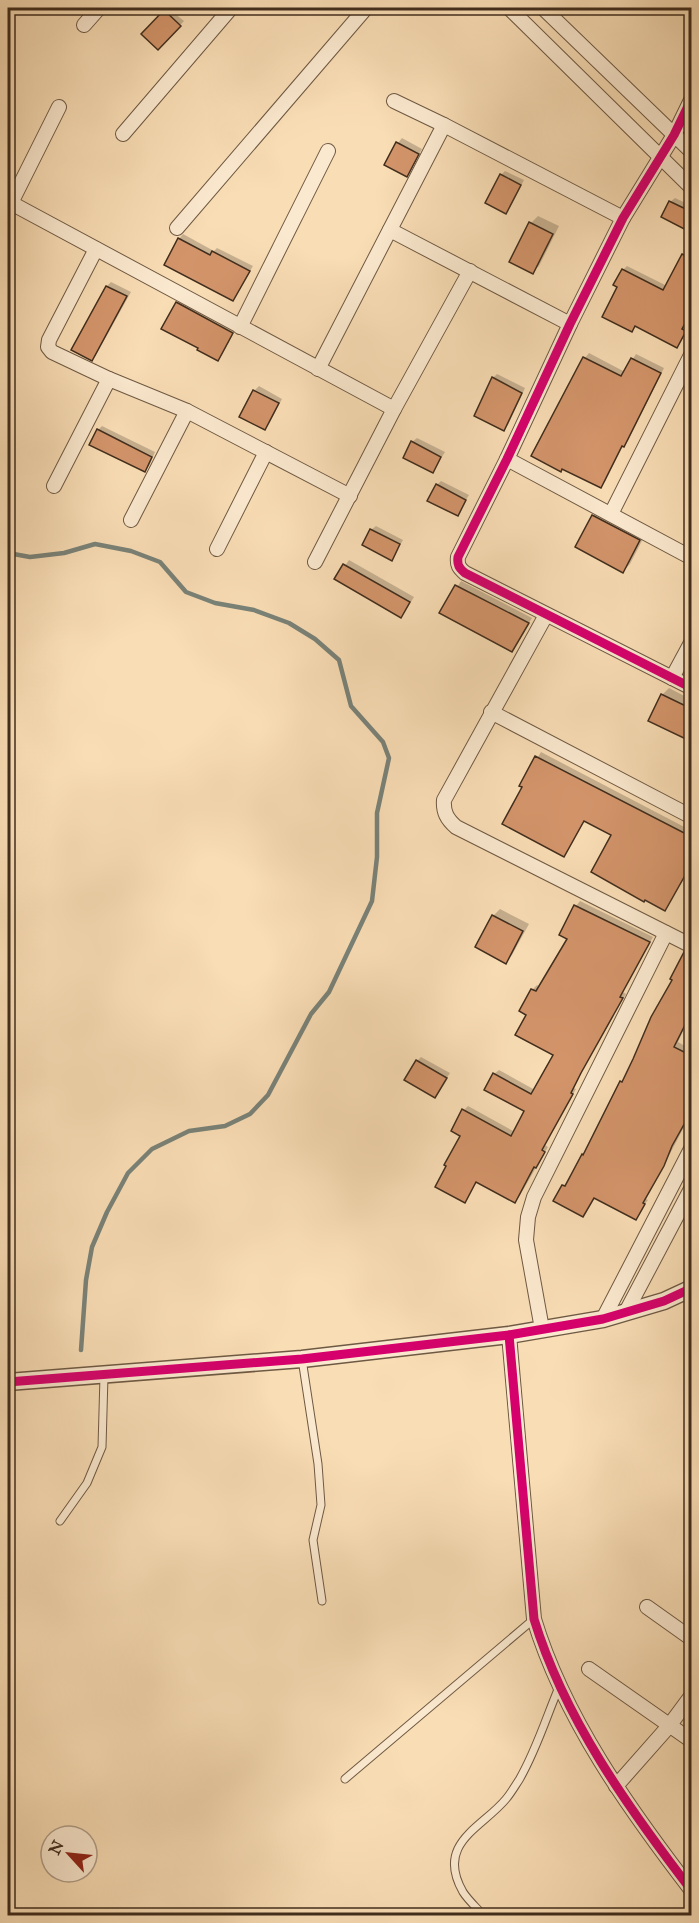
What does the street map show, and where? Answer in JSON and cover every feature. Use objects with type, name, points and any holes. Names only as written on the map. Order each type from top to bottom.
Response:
[{"type":"street","points":[[84,25],[99,8]]},
{"type":"street","points":[[123,134],[231,8]]},
{"type":"street","points":[[177,228],[366,8]]},
{"type":"street","points":[[509,8],[692,188]]},
{"type":"street","points":[[543,8],[692,152]]},
{"type":"street","points":[[541,40],[559,23]]},
{"type":"street","points":[[692,98],[674,135],[623,218],[458,557],[459,569],[465,573],[692,688]]},
{"type":"street","points":[[394,101],[623,218]]},
{"type":"street","points":[[59,107],[9,206],[96,249],[394,410]]},
{"type":"street","points":[[318,369],[444,125]]},
{"type":"street","points":[[240,327],[328,152]]},
{"type":"street","points":[[390,230],[570,324]]},
{"type":"street","points":[[96,249],[49,340],[48,347],[52,352],[109,379],[187,411],[350,496]]},
{"type":"street","points":[[315,562],[394,410],[470,272]]},
{"type":"street","points":[[611,514],[690,360]]},
{"type":"street","points":[[54,486],[109,379]]},
{"type":"street","points":[[131,520],[187,411]]},
{"type":"street","points":[[217,549],[266,452]]},
{"type":"street","points":[[507,459],[692,558]]},
{"type":"street","points":[[546,615],[444,800],[443,810],[449,821],[456,827],[692,946]]},
{"type":"street","points":[[672,678],[692,640]]},
{"type":"street","points":[[491,712],[692,817]]},
{"type":"street","points":[[542,1329],[526,1240],[528,1217],[534,1197],[666,933]]},
{"type":"street","points":[[603,1319],[692,1147]]},
{"type":"street","points":[[626,1312],[692,1187]]},
{"type":"street","points":[[8,1382],[302,1359],[509,1335],[603,1319],[664,1301],[692,1288]]},
{"type":"street","points":[[509,1335],[534,1619],[543,1647],[559,1687],[616,1786],[692,1891]]},
{"type":"street","points":[[648,1607],[692,1639]]},
{"type":"street","points":[[589,1669],[692,1741]]},
{"type":"street","points":[[616,1786],[669,1726],[692,1695]]},
{"type":"lane","points":[[302,1359],[318,1464],[321,1505],[313,1540],[322,1601]]},
{"type":"lane","points":[[60,1521],[87,1484],[102,1447],[104,1375]]},
{"type":"lane","points":[[345,1779],[534,1619]]},
{"type":"lane","points":[[484,1916],[464,1893],[457,1880],[456,1856],[465,1836],[506,1800],[519,1779],[530,1759],[559,1687]]},
{"type":"building","points":[[164,10],[181,26],[158,50],[141,34]]},
{"type":"building","points":[[396,142],[419,154],[407,177],[384,165]]},
{"type":"building","points":[[500,174],[521,185],[506,214],[485,203]]},
{"type":"building","points":[[669,201],[692,212],[692,233],[661,217]]},
{"type":"building","points":[[529,222],[553,234],[533,274],[509,262]]},
{"type":"building","points":[[178,238],[210,255],[212,251],[250,271],[233,301],[164,265]]},
{"type":"building","points":[[682,254],[692,259],[692,311],[682,329],[686,331],[677,348],[635,326],[632,332],[602,317],[617,287],[613,285],[622,269],[663,290]]},
{"type":"building","points":[[106,286],[127,296],[92,361],[71,350]]},
{"type":"building","points":[[176,302],[233,333],[218,361],[161,329]]},
{"type":"building","points":[[583,357],[621,376],[631,358],[661,373],[601,488],[562,469],[561,472],[531,456]]},
{"type":"building","points":[[492,377],[522,393],[504,431],[474,416]]},
{"type":"building","points":[[253,390],[279,403],[265,430],[239,417]]},
{"type":"building","points":[[97,429],[152,457],[145,472],[89,445]]},
{"type":"building","points":[[411,441],[441,457],[433,473],[403,458]]},
{"type":"building","points":[[436,484],[466,500],[458,516],[427,501]]},
{"type":"building","points":[[592,515],[640,540],[623,573],[575,547]]},
{"type":"building","points":[[370,529],[400,544],[392,561],[362,545]]},
{"type":"building","points":[[343,564],[410,602],[401,618],[334,579]]},
{"type":"building","points":[[455,585],[529,623],[512,652],[439,613]]},
{"type":"building","points":[[661,694],[692,709],[692,733],[688,740],[648,721]]},
{"type":"building","points":[[535,756],[692,837],[692,874],[687,872],[665,911],[645,900],[644,902],[591,872],[611,835],[584,821],[564,857],[502,824],[522,787],[519,786]]},
{"type":"building","points":[[574,905],[650,942],[620,997],[623,998],[542,1150],[545,1152],[536,1168],[534,1167],[515,1203],[476,1182],[465,1203],[435,1187],[460,1136],[451,1131],[462,1109],[511,1136],[524,1111],[484,1090],[493,1073],[531,1094],[553,1055],[515,1035],[526,1015],[519,1011],[531,989],[536,991],[567,939],[559,935]]},
{"type":"building","points":[[492,915],[523,931],[506,964],[475,947]]},
{"type":"building","points":[[684,952],[692,955],[692,1011],[674,1047],[692,1056],[692,1110],[636,1220],[594,1198],[583,1217],[553,1201],[562,1185],[565,1186],[583,1155],[620,1081],[622,1082],[651,1017],[672,980],[670,979]]},
{"type":"building","points":[[416,1060],[447,1078],[435,1098],[404,1080]]},
{"type":"waterway","points":[[8,553],[30,557],[64,553],[95,544],[131,551],[160,562],[186,592],[215,603],[254,610],[289,623],[315,639],[339,660],[351,706],[383,742],[389,758],[377,813],[377,857],[372,901],[329,992],[311,1014],[268,1095],[250,1114],[225,1126],[189,1131],[152,1149],[128,1173],[107,1212],[92,1247],[86,1280],[81,1350]]},
{"type":"cycle path","points":[[692,98],[674,135],[623,218],[458,557],[459,566],[465,573],[692,688]]},
{"type":"cycle path","points":[[8,1382],[302,1359],[509,1335],[603,1319],[664,1301],[692,1288]]},
{"type":"cycle path","points":[[509,1335],[534,1619],[562,1692],[581,1727],[622,1795],[692,1891]]}]
